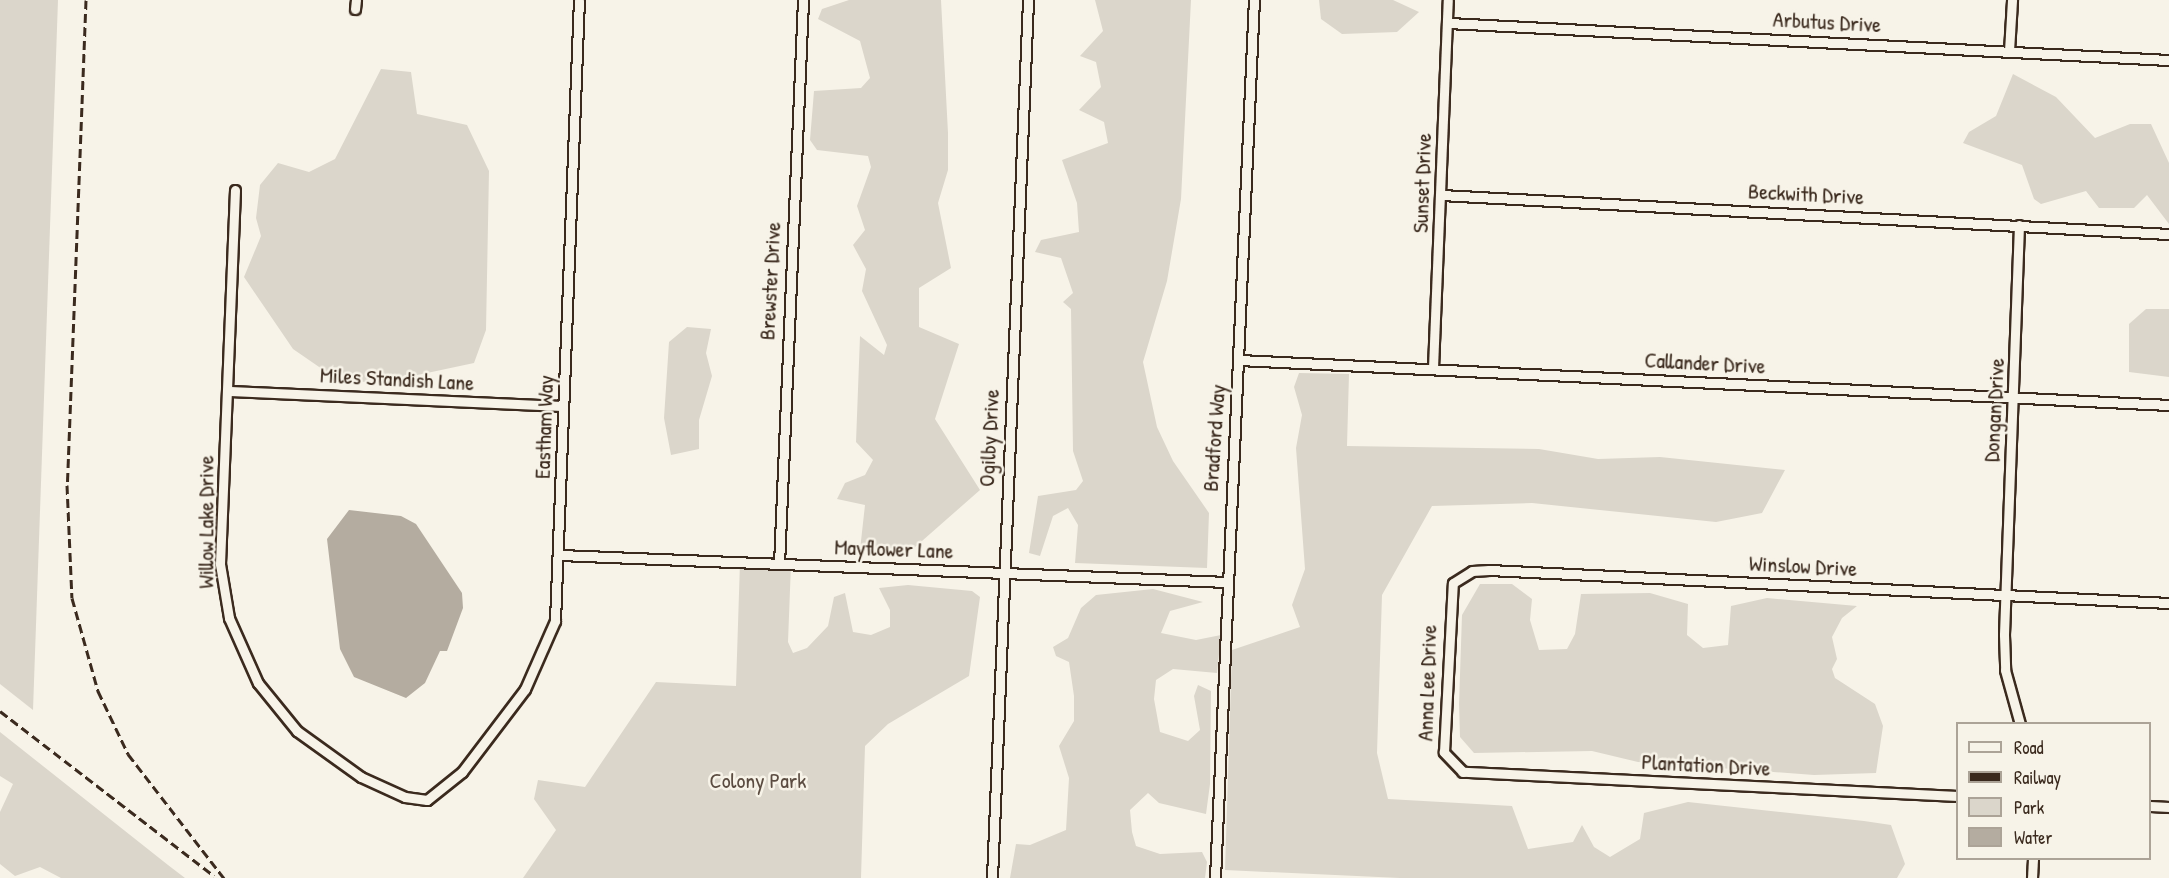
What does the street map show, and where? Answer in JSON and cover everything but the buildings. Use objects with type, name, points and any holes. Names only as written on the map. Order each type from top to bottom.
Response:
[{"type":"street","name":"Eastham Way","points":[[416,799],[428,800],[462,772],[539,667],[555,621],[560,555],[563,406],[579,0]]},
{"type":"street","name":"Brewster Drive","points":[[779,564],[803,0]]},
{"type":"street","name":"Ogilby Drive","points":[[992,878],[1028,0]]},
{"type":"street","name":"Bradford Way","points":[[1215,878],[1254,0]]},
{"type":"street","name":"Sunset Drive","points":[[1433,368],[1448,0]]},
{"type":"street","points":[[2008,51],[2012,0]]},
{"type":"street","name":"Arbutus Drive","points":[[1448,23],[2169,60]]},
{"type":"street","name":"Willow Lake Drive","points":[[235,190],[229,391],[220,564],[229,618],[242,654],[297,731],[361,777],[416,799]]},
{"type":"street","name":"Beckwith Drive","points":[[1441,195],[2169,234]]},
{"type":"street","name":"Dongan Drive","points":[[2019,225],[2015,398],[2006,596],[2006,670],[2020,722]]},
{"type":"street","name":"Callander Drive","points":[[1239,360],[2169,405]]},
{"type":"street","name":"Miles Standish Lane","points":[[229,391],[563,406]]},
{"type":"street","name":"Mayflower Lane","points":[[560,555],[1227,582]]},
{"type":"street","name":"Winslow Drive","points":[[1449,597],[1460,576],[1489,570],[2169,603]]},
{"type":"street","name":"Anna Lee Drive","points":[[1449,597],[1443,740],[1454,767]]},
{"type":"street","name":"Plantation Drive","points":[[1454,767],[1476,775],[1956,796]]},
{"type":"street","points":[[2151,806],[2169,807]]},
{"type":"street","points":[[2032,878],[2033,860]]},
{"type":"green space","points":[[0,0],[58,0],[33,710],[0,684]]},
{"type":"green space","points":[[849,0],[941,0],[948,170],[938,203],[951,268],[919,288],[919,327],[959,344],[935,419],[980,490],[914,548],[894,555],[860,550],[865,505],[837,499],[845,483],[865,475],[873,460],[856,442],[860,336],[884,355],[887,345],[862,291],[866,269],[853,245],[865,230],[857,206],[871,167],[868,156],[817,150],[810,140],[814,91],[861,88],[870,78],[860,41],[818,19],[822,9]]},
{"type":"green space","points":[[1095,0],[1191,0],[1181,199],[1167,281],[1143,362],[1157,427],[1173,461],[1209,513],[1207,568],[1075,563],[1078,525],[1068,508],[1053,516],[1040,556],[1029,553],[1038,496],[1076,490],[1083,481],[1073,451],[1071,309],[1063,302],[1073,293],[1061,258],[1035,252],[1041,240],[1079,232],[1077,203],[1062,160],[1108,143],[1104,122],[1079,110],[1101,87],[1096,62],[1080,56],[1103,31]]},
{"type":"green space","points":[[1319,0],[1393,0],[1419,12],[1397,32],[1342,34],[1321,19]]},
{"type":"green space","points":[[381,69],[411,72],[417,114],[467,125],[489,171],[486,330],[474,363],[380,383],[338,380],[293,349],[244,277],[261,236],[256,218],[260,185],[278,163],[309,172],[335,159]]},
{"type":"green space","points":[[2013,74],[2056,97],[2095,138],[2130,124],[2151,124],[2169,163],[2169,224],[2147,195],[2134,208],[2099,208],[2086,191],[2041,204],[2034,199],[2022,165],[1963,143],[1969,132],[1996,116]]},
{"type":"green space","points":[[2146,309],[2169,309],[2169,377],[2129,372],[2129,324]]},
{"type":"green space","points":[[687,327],[711,329],[706,353],[712,376],[699,420],[699,449],[671,455],[664,418],[669,342]]},
{"type":"green space","points":[[1299,373],[1349,374],[1347,446],[1539,449],[1598,459],[1660,457],[1785,470],[1762,513],[1716,522],[1532,503],[1432,506],[1382,595],[1377,753],[1388,799],[1512,806],[1528,849],[1573,842],[1582,825],[1594,847],[1610,857],[1640,839],[1644,813],[1688,802],[1891,825],[1905,864],[1897,878],[1400,878],[1225,870],[1232,650],[1300,627],[1292,605],[1305,569],[1296,448],[1302,415],[1294,387]]},
{"type":"green space","name":"Colony Park","points":[[740,562],[791,564],[788,642],[793,653],[807,648],[828,626],[834,597],[845,593],[853,632],[871,635],[890,627],[890,610],[879,588],[908,585],[972,591],[980,597],[969,676],[888,724],[865,746],[861,878],[523,878],[556,830],[534,799],[538,780],[585,787],[656,682],[736,686]]},
{"type":"green space","points":[[1480,584],[1512,584],[1532,599],[1530,620],[1539,650],[1567,649],[1575,634],[1581,594],[1650,593],[1688,604],[1687,635],[1703,648],[1728,645],[1731,606],[1767,598],[1857,606],[1842,618],[1832,637],[1837,659],[1832,669],[1835,678],[1875,704],[1883,726],[1876,773],[1814,775],[1638,762],[1592,751],[1474,753],[1460,737],[1462,615]]},
{"type":"green space","points":[[1153,589],[1203,602],[1170,611],[1161,633],[1196,640],[1221,635],[1217,673],[1173,669],[1156,680],[1154,699],[1160,732],[1188,741],[1200,730],[1194,696],[1198,685],[1211,691],[1210,784],[1206,814],[1159,803],[1148,793],[1130,810],[1132,832],[1136,846],[1160,854],[1202,852],[1207,862],[1205,878],[1010,878],[1016,844],[1030,845],[1066,830],[1069,778],[1059,746],[1074,721],[1074,696],[1069,662],[1056,656],[1053,647],[1068,638],[1081,608],[1096,595]]},
{"type":"green space","points":[[0,732],[185,878],[61,878],[40,867],[15,876],[0,864],[0,812],[13,784],[0,776]]},
{"type":"water","points":[[349,510],[401,516],[416,524],[462,593],[463,608],[447,651],[440,651],[425,683],[406,698],[354,677],[340,649],[327,539]]},
{"type":"railway","points":[[86,0],[67,485],[72,598],[98,691],[128,754],[224,878]]},
{"type":"railway","points":[[0,711],[214,876]]}]
